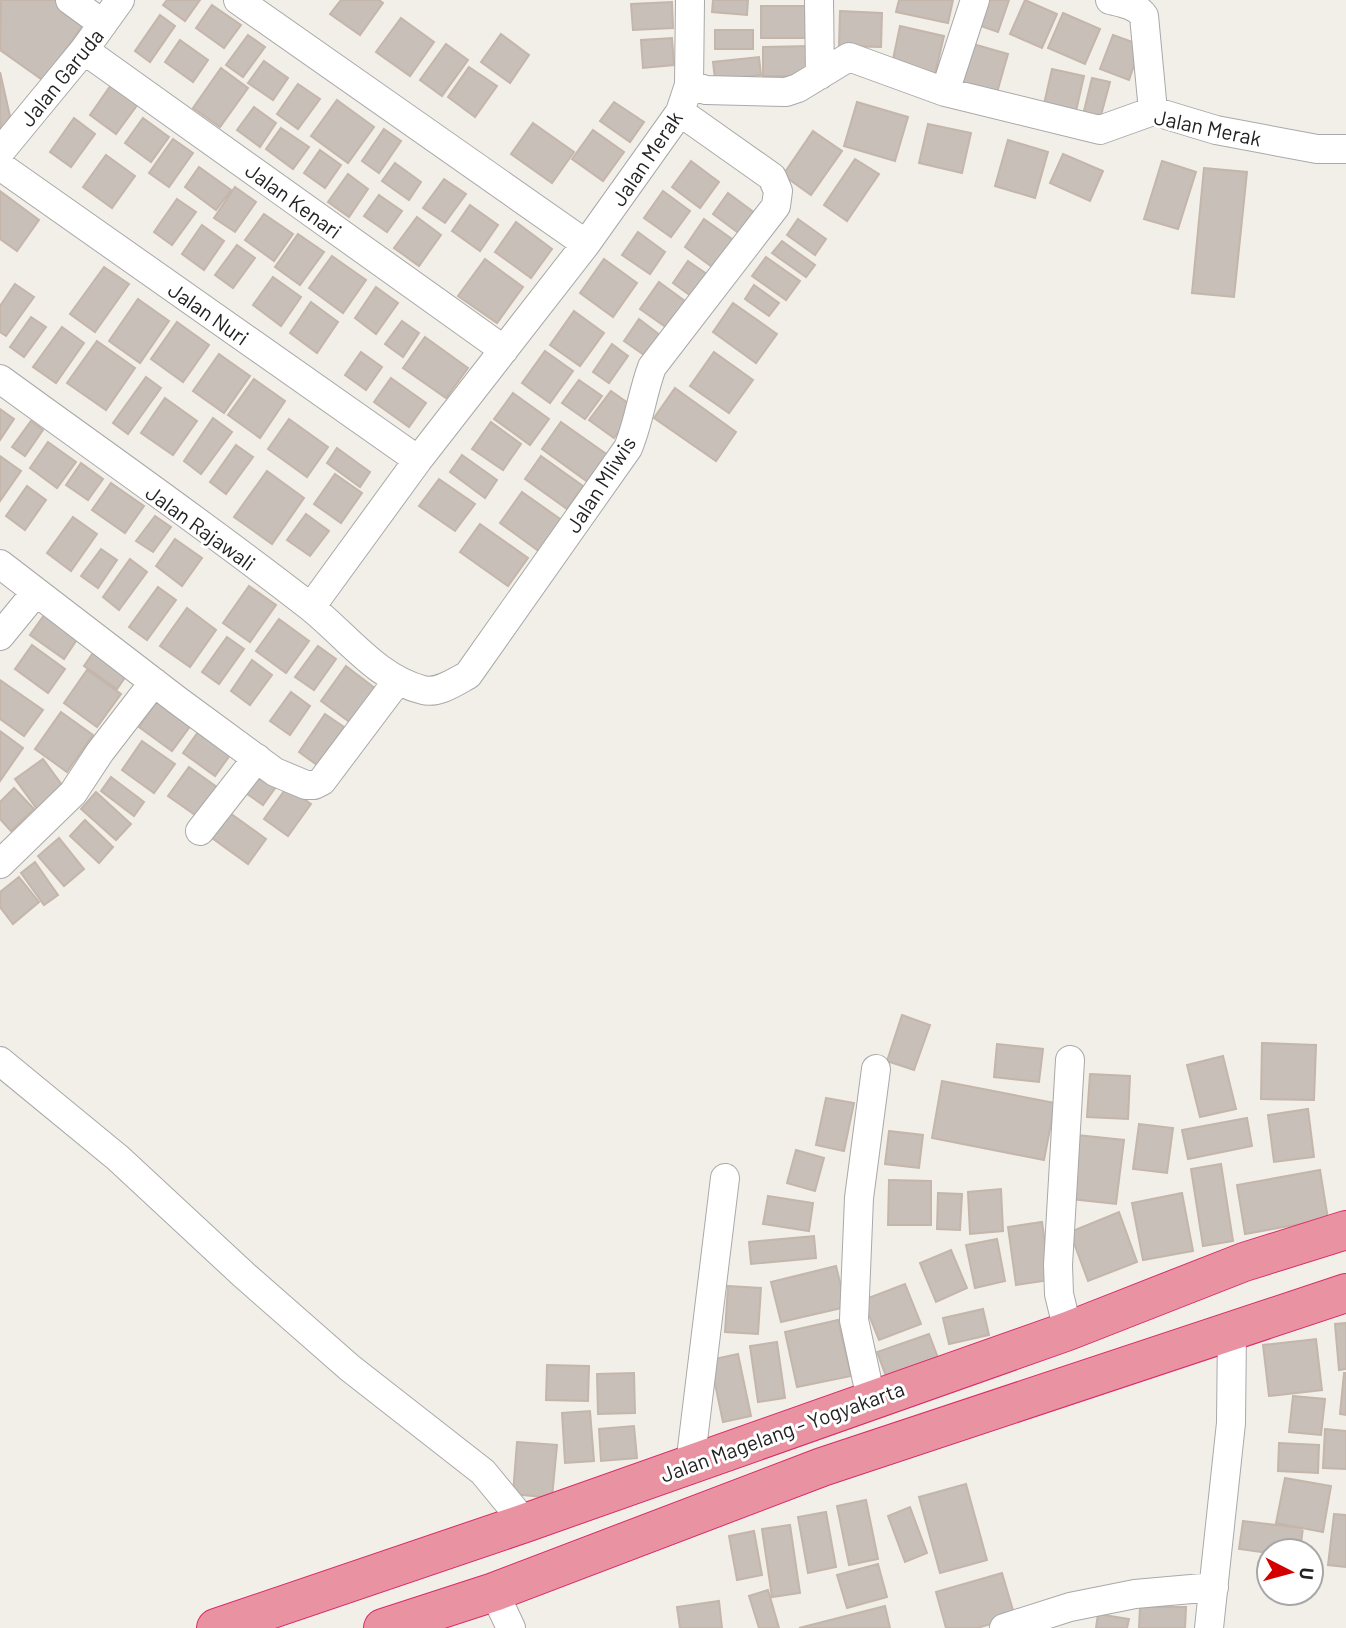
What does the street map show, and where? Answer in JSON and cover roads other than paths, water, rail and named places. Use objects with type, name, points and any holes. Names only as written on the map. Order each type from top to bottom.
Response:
[{"type":"highway","name":"Jalan Magelang - Yogyakarta","points":[[216,1628],[690,1465],[1068,1331],[1244,1262],[1346,1230]]},
{"type":"highway","points":[[383,1628],[494,1592],[822,1467],[1346,1293]]},
{"type":"street","points":[[70,0],[103,24]]},
{"type":"street","name":"Jalan Garuda","points":[[0,152],[84,50],[120,0]]},
{"type":"street","points":[[239,0],[586,244]]},
{"type":"street","points":[[685,98],[690,0]]},
{"type":"street","points":[[819,0],[820,75]]},
{"type":"street","points":[[945,92],[975,0]]},
{"type":"street","points":[[1110,0],[1130,5],[1140,10],[1144,16],[1153,111]]},
{"type":"street","name":"Jalan Kenari","points":[[84,50],[504,350]]},
{"type":"street","name":"Jalan Merak","points":[[311,607],[418,460],[586,244],[685,98],[706,90],[786,92],[798,88],[849,57],[945,92],[1100,130],[1153,111],[1216,130],[1317,149],[1346,149]]},
{"type":"street","name":"Jalan Mliwis","points":[[398,680],[425,691],[435,691],[468,675],[628,448],[635,433],[644,389],[652,368],[776,206],[778,191],[772,177],[685,98]]},
{"type":"street","name":"Jalan Nuri","points":[[0,166],[418,460]]},
{"type":"street","name":"Jalan Rajawali","points":[[0,379],[311,607],[379,667],[398,680]]},
{"type":"street","points":[[0,564],[275,772],[306,785],[314,786],[322,781],[398,680]]},
{"type":"street","points":[[0,636],[36,592]]},
{"type":"street","points":[[0,864],[73,793],[100,752],[154,682]]},
{"type":"street","points":[[200,831],[257,758]]},
{"type":"street","points":[[1068,1331],[1059,1294],[1058,1265],[1070,1060]]},
{"type":"street","points":[[0,1061],[118,1158],[244,1275],[350,1368],[483,1472],[525,1522]]},
{"type":"street","points":[[871,1399],[854,1320],[859,1198],[876,1069]]},
{"type":"street","points":[[690,1465],[725,1178]]},
{"type":"street","points":[[1209,1628],[1231,1423],[1232,1330]]},
{"type":"street","points":[[1004,1628],[1069,1607],[1122,1597],[1214,1587]]},
{"type":"street","points":[[494,1592],[511,1628]]}]
